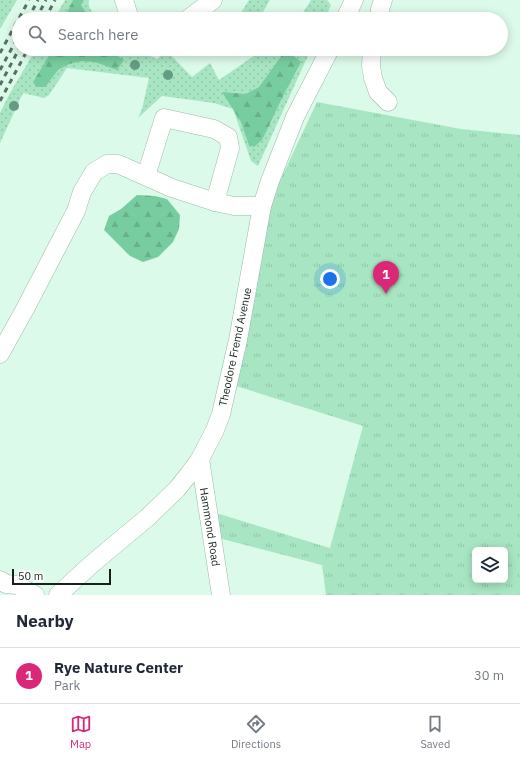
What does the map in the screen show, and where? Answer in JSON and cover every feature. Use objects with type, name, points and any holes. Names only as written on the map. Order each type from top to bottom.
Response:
[{"type":"street","points":[[197,12],[213,0]]},
{"type":"street","points":[[348,12],[354,0]]},
{"type":"street","points":[[380,12],[383,0]]},
{"type":"street","name":"Theodore Fremd Avenue","points":[[58,595],[93,563],[148,517],[177,489],[200,459],[215,430],[221,414],[238,340],[262,206],[295,117],[326,56]]},
{"type":"street","points":[[372,56],[371,66],[373,78],[378,92],[388,102]]},
{"type":"street","points":[[146,176],[164,118],[214,129],[228,137],[230,148],[215,202]]},
{"type":"street","points":[[0,354],[76,211],[82,192],[94,172],[107,164],[118,164],[172,188],[215,202],[234,206],[262,206]]},
{"type":"street","name":"Hammond Road","points":[[200,459],[221,595]]},
{"type":"street","points":[[0,572],[15,578],[17,585]]},
{"type":"street","points":[[0,580],[6,584],[17,585],[35,595]]},
{"type":"green space","points":[[0,0],[17,0],[0,29]]},
{"type":"green space","points":[[65,0],[89,0],[90,9],[93,12],[58,12]]},
{"type":"green space","points":[[73,0],[84,0],[81,5],[86,12],[67,12]]},
{"type":"green space","points":[[249,0],[270,0],[263,12],[242,12]]},
{"type":"green space","points":[[311,0],[327,0],[331,5],[328,12],[303,12]]},
{"type":"green space","points":[[32,56],[150,56],[157,59],[161,56],[172,56],[192,77],[210,63],[219,80],[254,56],[308,56],[258,166],[251,161],[233,109],[214,103],[162,96],[138,118],[142,109],[149,78],[67,68],[49,95],[44,98],[23,93],[0,143],[0,113]]},
{"type":"green space","points":[[49,56],[118,56],[124,60],[117,70],[95,62],[82,61],[69,64],[58,70],[45,87],[36,87],[33,82]]},
{"type":"green space","points":[[281,56],[294,56],[301,62],[262,140],[254,147],[249,145],[241,122],[222,92],[246,94],[259,87]]},
{"type":"green space","points":[[317,102],[461,129],[520,135],[520,595],[326,595],[322,565],[218,538],[216,513],[330,548],[363,426],[236,386],[270,202]]},
{"type":"green space","points":[[137,195],[155,196],[167,199],[180,215],[179,229],[173,242],[158,257],[143,262],[130,256],[104,230],[109,216],[121,209]]},
{"type":"railway","points":[[22,12],[29,0]]},
{"type":"railway","points":[[32,12],[38,0]]},
{"type":"railway","points":[[40,12],[46,0]]},
{"type":"railway","points":[[49,12],[55,0]]},
{"type":"railway","points":[[0,53],[12,31]]},
{"type":"railway","points":[[0,70],[12,48]]},
{"type":"railway","points":[[0,85],[15,56]]},
{"type":"railway","points":[[0,101],[24,56]]},
{"type":"place","name":"Rye Nature Center","points":[[386,294]]}]
